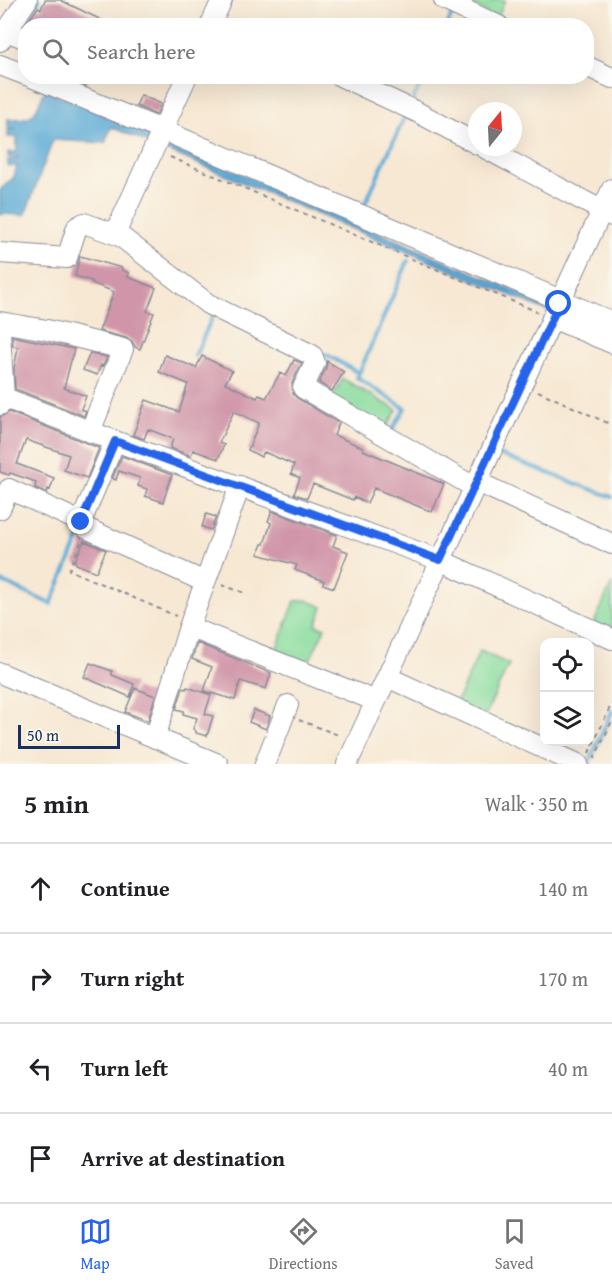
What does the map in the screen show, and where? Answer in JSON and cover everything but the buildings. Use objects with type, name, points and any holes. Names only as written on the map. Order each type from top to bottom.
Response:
[{"type":"street","points":[[18,38],[3,36],[27,0]]},
{"type":"street","points":[[218,18],[222,0]]},
{"type":"street","points":[[444,0],[482,18]]},
{"type":"street","points":[[0,65],[18,72]]},
{"type":"street","points":[[594,70],[612,78]]},
{"type":"street","points":[[43,84],[157,141],[556,310],[612,343]]},
{"type":"street","points":[[115,234],[183,84]]},
{"type":"street","points":[[357,84],[468,139]]},
{"type":"street","points":[[500,156],[607,213]]},
{"type":"street","points":[[347,764],[556,310],[607,213],[612,189]]},
{"type":"street","points":[[0,253],[67,258],[77,227],[84,223],[120,236],[208,304],[312,355],[315,363],[303,388],[475,484],[612,544]]},
{"type":"street","points":[[556,310],[612,322]]},
{"type":"street","points":[[0,321],[123,349],[90,432]]},
{"type":"street","points":[[0,332],[1,400],[440,560],[612,639]]},
{"type":"street","points":[[84,525],[115,441]]},
{"type":"street","points":[[155,738],[190,625],[240,486]]},
{"type":"street","points":[[2,497],[9,489],[206,581]]},
{"type":"street","points":[[190,625],[376,701]]},
{"type":"street","points":[[0,673],[218,764]]},
{"type":"street","points":[[387,677],[583,759]]},
{"type":"street","points":[[265,764],[286,710]]},
{"type":"path","points":[[157,141],[556,310]]},
{"type":"path","points":[[522,383],[612,424]]},
{"type":"path","points":[[84,525],[69,570],[190,625]]},
{"type":"path","points":[[206,581],[245,593]]},
{"type":"path","points":[[583,759],[612,703]]},
{"type":"path","points":[[286,710],[357,743]]},
{"type":"path","points":[[592,764],[612,721]]},
{"type":"green space","points":[[464,0],[505,0],[497,18]]},
{"type":"green space","points":[[343,379],[397,410],[385,430],[331,399]]},
{"type":"green space","points":[[612,583],[612,624],[608,632],[593,625]]},
{"type":"green space","points":[[306,600],[323,607],[316,625],[325,628],[306,668],[274,655],[295,601]]},
{"type":"green space","points":[[480,651],[509,664],[484,718],[455,705]]},
{"type":"water","points":[[45,90],[612,332],[612,338],[111,127],[105,143],[53,140],[25,215],[0,214],[0,190],[14,177],[17,166],[8,166],[8,160],[18,159],[18,157],[8,157],[8,152],[17,152],[17,137],[8,137],[8,130],[15,130],[15,128],[8,128],[8,119],[30,117],[36,110]]},
{"type":"waterway","points":[[27,18],[39,0]]},
{"type":"waterway","points":[[450,18],[453,12]]},
{"type":"waterway","points":[[412,102],[420,84]]},
{"type":"waterway","points":[[363,208],[406,114]]},
{"type":"waterway","points":[[391,432],[405,408],[357,378],[408,261]]},
{"type":"waterway","points":[[195,356],[214,313]]},
{"type":"waterway","points":[[320,356],[325,354],[359,373]]},
{"type":"waterway","points":[[500,455],[612,497]]},
{"type":"waterway","points":[[0,581],[51,604],[82,532]]},
{"type":"waterway","points":[[589,763],[612,711]]},
{"type":"route","points":[[81,522],[115,441],[440,560],[559,304]]}]
